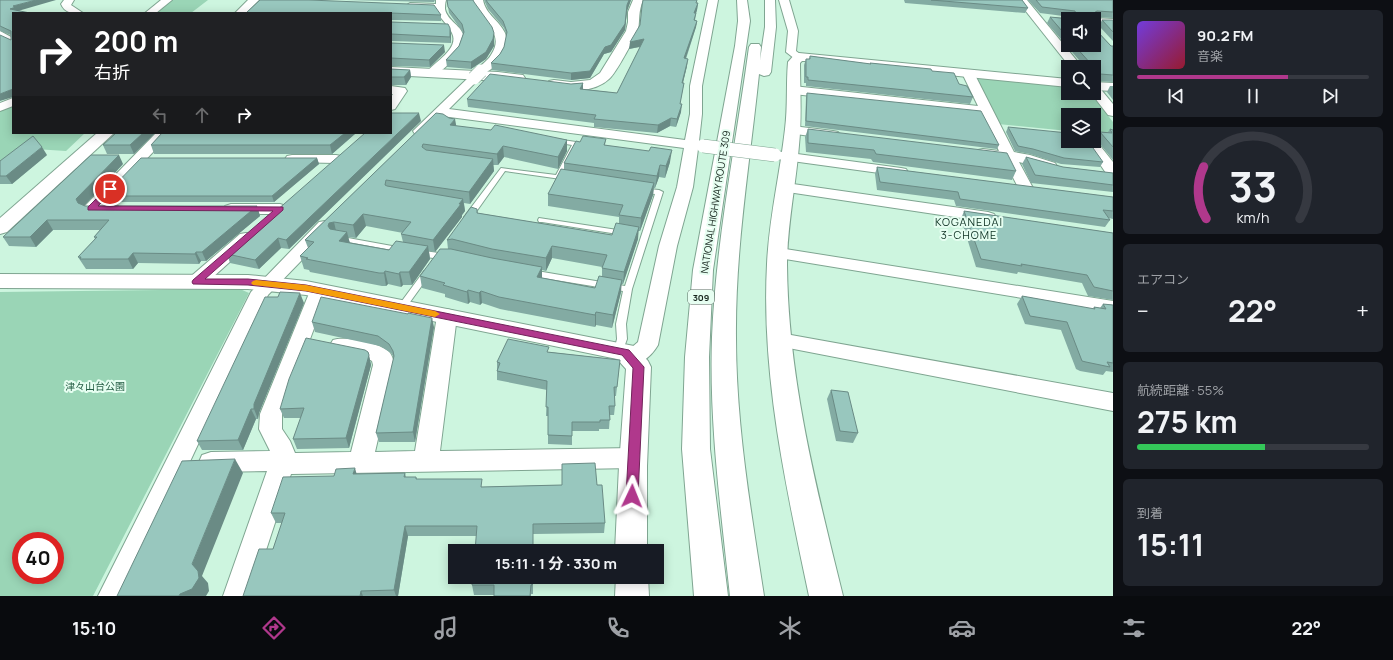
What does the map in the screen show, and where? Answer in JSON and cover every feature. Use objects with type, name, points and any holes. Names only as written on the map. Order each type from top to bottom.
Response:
[{"type":"main road","points":[[241,12],[254,0]]},
{"type":"main road","points":[[542,82],[571,86],[593,84],[605,76],[632,31],[634,26],[633,8],[638,0]]},
{"type":"main road","name":"NATIONAL HIGHWAY ROUTE 309","points":[[711,596],[696,448],[697,356],[703,270],[741,46],[744,13],[742,0]]},
{"type":"main road","name":"NATIONAL HIGHWAY ROUTE 309","points":[[747,596],[729,447],[724,339],[729,264],[756,37],[756,18],[753,0]]},
{"type":"main road","points":[[742,146],[758,125],[762,86],[771,34],[772,19],[770,0]]},
{"type":"main road","points":[[727,128],[723,93],[730,36]]},
{"type":"main road","points":[[826,596],[803,497],[787,402],[780,340],[778,253],[786,188],[782,156],[793,130],[794,62],[799,58],[1061,82]]},
{"type":"main road","points":[[392,71],[498,76],[529,80]]},
{"type":"main road","points":[[1101,86],[1113,87]]},
{"type":"main road","points":[[0,228],[105,134]]},
{"type":"main road","points":[[0,281],[248,282],[267,284],[320,291],[402,307],[625,355],[639,367],[633,458],[631,544]]},
{"type":"main road","points":[[632,584],[632,596]]},
{"type":"street","points":[[69,0],[66,4],[67,7],[76,12]]},
{"type":"street","points":[[151,12],[167,0]]},
{"type":"street","points":[[408,143],[432,114],[478,75],[495,58],[500,48],[501,38],[498,28],[482,14],[478,7],[478,0]]},
{"type":"street","points":[[625,355],[648,345],[668,246],[697,145],[696,86],[713,0]]},
{"type":"street","points":[[784,0],[792,23],[793,31],[791,52],[799,58]]},
{"type":"street","points":[[1021,2],[1036,17],[1070,60]]},
{"type":"street","points":[[398,6],[440,4],[444,18],[458,33],[460,38],[457,48],[446,62],[432,73]]},
{"type":"street","points":[[1036,17],[1049,18]]},
{"type":"street","points":[[1101,21],[1113,22]]},
{"type":"street","points":[[437,26],[453,26]]},
{"type":"street","points":[[0,34],[12,41]]},
{"type":"street","points":[[442,47],[457,48]]},
{"type":"street","points":[[968,73],[1008,156],[1032,189],[1009,186]]},
{"type":"street","points":[[392,90],[401,91],[394,112]]},
{"type":"street","points":[[793,90],[986,111]]},
{"type":"street","points":[[1101,97],[1113,112]]},
{"type":"street","points":[[0,107],[12,102]]},
{"type":"street","points":[[432,114],[697,145],[914,174]]},
{"type":"street","points":[[993,125],[1008,127]]},
{"type":"street","points":[[793,130],[847,136]]},
{"type":"street","points":[[130,209],[91,209],[131,159],[163,134]]},
{"type":"street","points":[[319,174],[348,148]]},
{"type":"street","points":[[1096,148],[1113,174]]},
{"type":"street","points":[[970,152],[1025,158],[1067,170]]},
{"type":"street","points":[[77,159],[100,159]]},
{"type":"street","points":[[131,159],[155,159]]},
{"type":"street","points":[[281,159],[336,159]]},
{"type":"street","points":[[1098,173],[1113,174]]},
{"type":"street","points":[[786,188],[1004,219]]},
{"type":"street","points":[[196,282],[285,204],[217,209]]},
{"type":"street","points":[[112,596],[260,292],[334,216]]},
{"type":"street","points":[[778,253],[1113,307]]},
{"type":"street","points":[[236,596],[282,464],[283,454],[272,435],[269,425],[271,414],[320,291]]},
{"type":"street","points":[[426,462],[447,316]]},
{"type":"street","points":[[301,338],[373,352],[382,357],[384,365],[360,463]]},
{"type":"street","points":[[780,340],[1113,402]]},
{"type":"street","points":[[178,463],[269,461],[282,464],[633,458]]},
{"type":"lane","points":[[466,221],[470,208],[500,169],[562,178],[580,145],[545,140]]},
{"type":"lane","points":[[625,355],[621,324],[636,235],[659,192],[636,189]]},
{"type":"lane","points":[[542,220],[636,235]]},
{"type":"lane","points":[[337,238],[437,260],[453,256]]},
{"type":"lane","points":[[402,307],[437,260]]},
{"type":"lane","points":[[523,271],[628,289]]},
{"type":"green space","points":[[171,0],[208,0],[192,12],[154,12]]},
{"type":"green space","points":[[976,77],[1061,85],[1061,100],[1096,100],[1113,122],[1113,136],[1101,135],[1101,108],[1061,108],[1061,130],[998,124]]},
{"type":"green space","points":[[12,105],[12,134],[84,134],[66,151],[19,148],[0,162],[0,109]]},
{"type":"green space","name":"津々山台公園","points":[[240,289],[249,293],[93,596],[0,596],[0,292]]},
{"type":"building","points":[[0,0],[36,0],[13,6],[16,7],[10,9],[25,12],[12,12],[12,89],[0,94],[0,35],[11,40],[11,31],[0,26]]},
{"type":"building","points":[[260,0],[309,0],[434,5],[441,15],[392,12],[247,12]]},
{"type":"building","points":[[447,0],[473,0],[492,27],[494,33],[493,39],[486,52],[471,62],[446,60],[459,46],[464,32],[462,24],[448,7]]},
{"type":"building","points":[[486,0],[629,0],[625,24],[611,45],[605,47],[590,71],[571,73],[491,63],[500,54],[504,47],[507,32],[503,21]]},
{"type":"building","points":[[643,0],[697,0],[696,3],[698,3],[694,13],[696,13],[694,20],[697,21],[684,58],[688,59],[682,83],[684,83],[680,104],[682,104],[677,119],[671,118],[658,125],[594,119],[596,115],[467,99],[490,74],[571,84],[583,83],[580,89],[617,93],[644,39],[630,42],[640,25]]},
{"type":"building","points":[[931,0],[1022,0],[1028,8]]},
{"type":"building","points":[[1036,0],[1113,0],[1113,12],[1075,12],[1042,7]]},
{"type":"building","points":[[1050,17],[1061,18],[1061,30]]},
{"type":"building","points":[[1102,20],[1113,20],[1113,32]]},
{"type":"building","points":[[392,22],[448,24],[450,28],[450,37],[392,34]]},
{"type":"building","points":[[1101,35],[1111,46],[1113,46],[1113,75],[1101,74],[1101,60],[1087,60],[1080,52],[1101,52]]},
{"type":"building","points":[[392,43],[444,45],[429,60],[392,58]]},
{"type":"building","points":[[810,56],[871,64],[870,63],[931,69],[932,71],[954,73],[959,84],[967,86],[973,97],[808,80],[808,77],[806,77],[806,59],[810,59]]},
{"type":"building","points":[[392,69],[410,70],[404,77],[392,77]]},
{"type":"building","points":[[807,93],[981,111],[999,145],[806,121]]},
{"type":"building","points":[[392,113],[419,113],[286,240],[278,238],[255,260],[227,254],[364,134],[392,134]]},
{"type":"building","points":[[436,113],[455,119],[450,125],[491,130],[495,125],[567,140],[558,157],[503,146],[497,154],[423,144],[422,147],[426,150],[493,159],[469,192],[386,180],[385,185],[387,186],[463,199],[459,204],[461,204],[433,240],[401,234],[411,222],[363,214],[353,225],[334,222],[329,223],[328,226],[330,229],[347,232],[339,241],[389,250],[396,241],[428,246],[409,272],[400,272],[399,274],[385,271],[384,273],[379,273],[306,259],[308,258],[300,256],[314,242],[305,240]]},
{"type":"building","points":[[1008,127],[1061,132],[1061,148],[1093,148],[1103,162],[1064,158],[1018,146]]},
{"type":"building","points":[[808,129],[1007,153],[1016,171],[876,154],[874,150],[808,143]]},
{"type":"building","points":[[1110,129],[1113,130],[1113,147],[1101,132],[1112,133]]},
{"type":"building","points":[[115,134],[142,134],[130,145],[103,145]]},
{"type":"building","points":[[161,134],[344,134],[330,145],[151,145]]},
{"type":"building","points":[[33,136],[42,147],[6,176],[0,176],[0,161]]},
{"type":"building","points":[[583,136],[606,139],[604,145],[649,151],[651,147],[672,150],[666,166],[660,165],[657,176],[564,163],[576,141],[580,142]]},
{"type":"building","points":[[91,155],[119,155],[76,199],[78,203],[85,206],[257,206],[202,252],[196,252],[195,254],[133,253],[128,259],[80,259],[81,257],[78,257],[97,237],[94,237],[109,220],[47,220],[30,237],[3,237]]},
{"type":"building","points":[[1026,157],[1063,167],[1113,173],[1113,185],[1035,175]]},
{"type":"building","points":[[141,158],[317,158],[272,196],[104,196]]},
{"type":"building","points":[[877,167],[1113,197],[1113,211],[1103,210],[1110,220],[960,199],[958,192],[880,182]]},
{"type":"building","points":[[561,169],[654,183],[641,218],[619,215],[623,205],[548,194]]},
{"type":"building","points":[[471,207],[477,209],[477,213],[612,235],[616,223],[639,227],[624,272],[602,268],[607,255],[552,246],[546,258],[492,249],[452,239],[447,240]]},
{"type":"building","points":[[964,211],[1113,233],[1113,291],[1094,287],[1087,275],[981,259]]},
{"type":"building","points":[[440,249],[451,249],[542,267],[537,277],[595,288],[599,276],[622,280],[613,315],[596,312],[595,315],[499,297],[481,291],[479,293],[468,290],[467,292],[443,285],[445,283],[420,276]]},
{"type":"building","points":[[280,292],[300,293],[254,404],[254,409],[251,409],[238,440],[197,441],[265,297],[278,297]]},
{"type":"building","points":[[1022,296],[1095,309],[1094,307],[1106,309],[1103,304],[1113,305],[1113,363],[1107,362],[1110,367],[1082,361],[1067,322],[1030,316]]},
{"type":"building","points":[[321,297],[432,318],[413,432],[376,433],[394,356],[393,351],[389,344],[378,336],[312,322]]},
{"type":"building","points":[[306,338],[365,350],[368,352],[369,355],[346,438],[293,439],[304,408],[280,409],[289,379]]},
{"type":"building","points":[[508,339],[549,347],[547,352],[620,360],[617,387],[614,387],[615,406],[609,406],[610,420],[600,420],[600,422],[572,422],[572,436],[548,435],[548,407],[546,407],[547,381],[497,371],[500,363],[497,362]]},
{"type":"building","points":[[831,390],[848,392],[858,433],[840,431]]},
{"type":"building","points":[[235,459],[192,564],[198,571],[199,578],[192,589],[180,594],[179,596],[117,596],[182,461]]},
{"type":"building","points":[[595,463],[597,485],[602,485],[605,523],[533,524],[533,544],[476,544],[477,526],[405,526],[394,590],[361,591],[360,596],[243,596],[259,549],[273,549],[285,513],[271,513],[283,477],[334,476],[336,469],[355,468],[353,474],[405,473],[404,477],[416,477],[416,479],[482,479],[481,487],[562,485],[562,464]]},
{"type":"building","points":[[533,584],[531,585],[530,596],[494,596],[494,585],[472,585]]},
{"type":"slow traffic","points":[[256,283],[306,288],[435,314]]},
{"type":"district","name":"KOGANEDAI 3-CHOME","points":[[969,227]]},
{"type":"route","points":[[110,189],[91,209],[280,208],[196,282],[248,282],[306,288],[625,352],[639,367],[632,496]]}]
